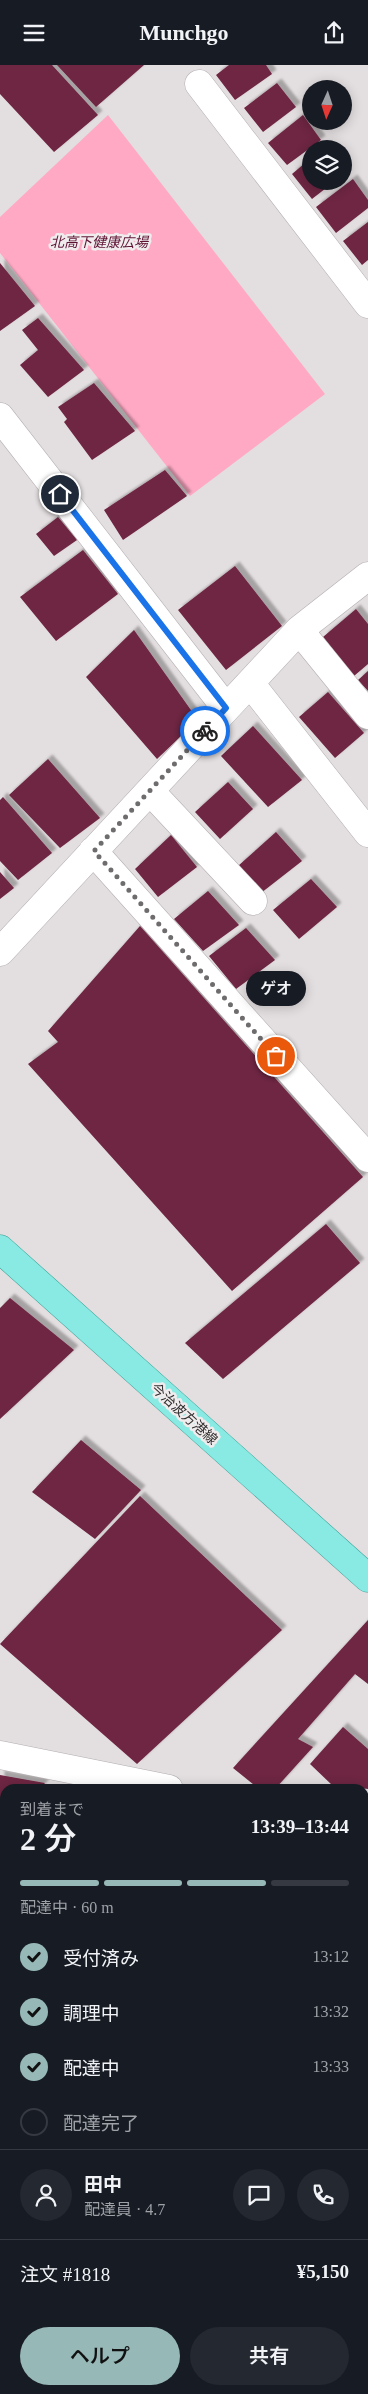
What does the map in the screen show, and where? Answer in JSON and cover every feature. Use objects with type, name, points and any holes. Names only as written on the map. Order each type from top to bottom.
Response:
[{"type":"main road","name":"今治波方港線","points":[[0,1249],[368,1578]]},
{"type":"street","points":[[199,84],[368,304]]},
{"type":"street","points":[[0,417],[226,708]]},
{"type":"street","points":[[0,952],[299,630],[368,576]]},
{"type":"street","points":[[299,630],[368,715]]},
{"type":"street","points":[[250,683],[368,833]]},
{"type":"street","points":[[150,791],[253,901]]},
{"type":"street","points":[[94,851],[368,1158]]},
{"type":"street","points":[[0,1755],[123,1784]]},
{"type":"green space","name":"北高下健康広場","points":[[108,115],[325,394],[190,496],[0,253],[0,217]]},
{"type":"building","points":[[0,65],[52,65],[98,115],[54,152],[0,94]]},
{"type":"building","points":[[57,65],[144,65],[96,107]]},
{"type":"building","points":[[229,65],[266,65],[272,74],[235,100],[216,75]]},
{"type":"building","points":[[277,83],[296,107],[263,132],[244,108]]},
{"type":"building","points":[[302,116],[302,130],[314,130],[321,140],[302,140],[302,154],[287,165],[268,143]]},
{"type":"building","points":[[302,166],[302,186],[292,174]]},
{"type":"building","points":[[352,180],[368,200],[368,208],[336,233],[316,207],[338,190],[352,190]]},
{"type":"building","points":[[305,190],[324,190],[312,199]]},
{"type":"building","points":[[368,222],[368,260],[362,265],[343,241]]},
{"type":"building","points":[[0,263],[35,306],[0,331]]},
{"type":"building","points":[[38,318],[84,370],[48,397],[20,365],[38,350],[22,330]]},
{"type":"building","points":[[94,383],[135,431],[92,460],[64,422],[67,419],[58,407]]},
{"type":"building","points":[[165,470],[187,496],[123,540],[104,510]]},
{"type":"building","points":[[58,517],[77,540],[54,556],[36,534]]},
{"type":"building","points":[[83,550],[118,594],[56,641],[20,597]]},
{"type":"building","points":[[235,566],[282,626],[226,670],[178,610]]},
{"type":"building","points":[[356,609],[368,624],[368,664],[354,676],[323,637]]},
{"type":"building","points":[[134,630],[198,720],[157,759],[86,677]]},
{"type":"building","points":[[368,671],[368,691],[358,680]]},
{"type":"building","points":[[328,692],[364,733],[335,758],[299,717]]},
{"type":"building","points":[[253,726],[302,780],[268,807],[221,756]]},
{"type":"building","points":[[48,759],[100,818],[60,848],[9,795]]},
{"type":"building","points":[[228,782],[253,809],[220,839],[195,812]]},
{"type":"building","points":[[3,797],[52,853],[18,880],[0,861],[0,800]]},
{"type":"building","points":[[276,832],[302,861],[261,893],[238,866]]},
{"type":"building","points":[[171,835],[197,867],[158,897],[135,869]]},
{"type":"building","points":[[0,872],[14,888],[0,899]]},
{"type":"building","points":[[311,879],[337,907],[299,939],[273,910]]},
{"type":"building","points":[[208,891],[239,925],[203,951],[174,919]]},
{"type":"building","points":[[140,926],[363,1177],[232,1291],[28,1064],[58,1042],[48,1031]]},
{"type":"building","points":[[246,928],[275,960],[236,989],[209,956]]},
{"type":"building","points":[[326,1224],[360,1263],[223,1379],[185,1343]]},
{"type":"building","points":[[10,1298],[74,1350],[0,1419],[0,1308]]},
{"type":"building","points":[[81,1440],[141,1490],[95,1539],[32,1492]]},
{"type":"building","points":[[140,1496],[282,1630],[137,1764],[0,1644]]},
{"type":"building","points":[[368,1620],[368,1684],[355,1674],[298,1739],[313,1747],[280,1784],[253,1784],[233,1768]]},
{"type":"building","points":[[343,1727],[368,1749],[368,1784],[331,1784],[310,1764]]},
{"type":"building","points":[[0,1775],[45,1783],[44,1784],[0,1784]]},
{"type":"way so far","points":[[205,731],[94,851],[276,1056]]},
{"type":"place","name":"ゲオ","points":[[276,1056]]},
{"type":"route","points":[[60,494],[226,708],[205,731]]}]
